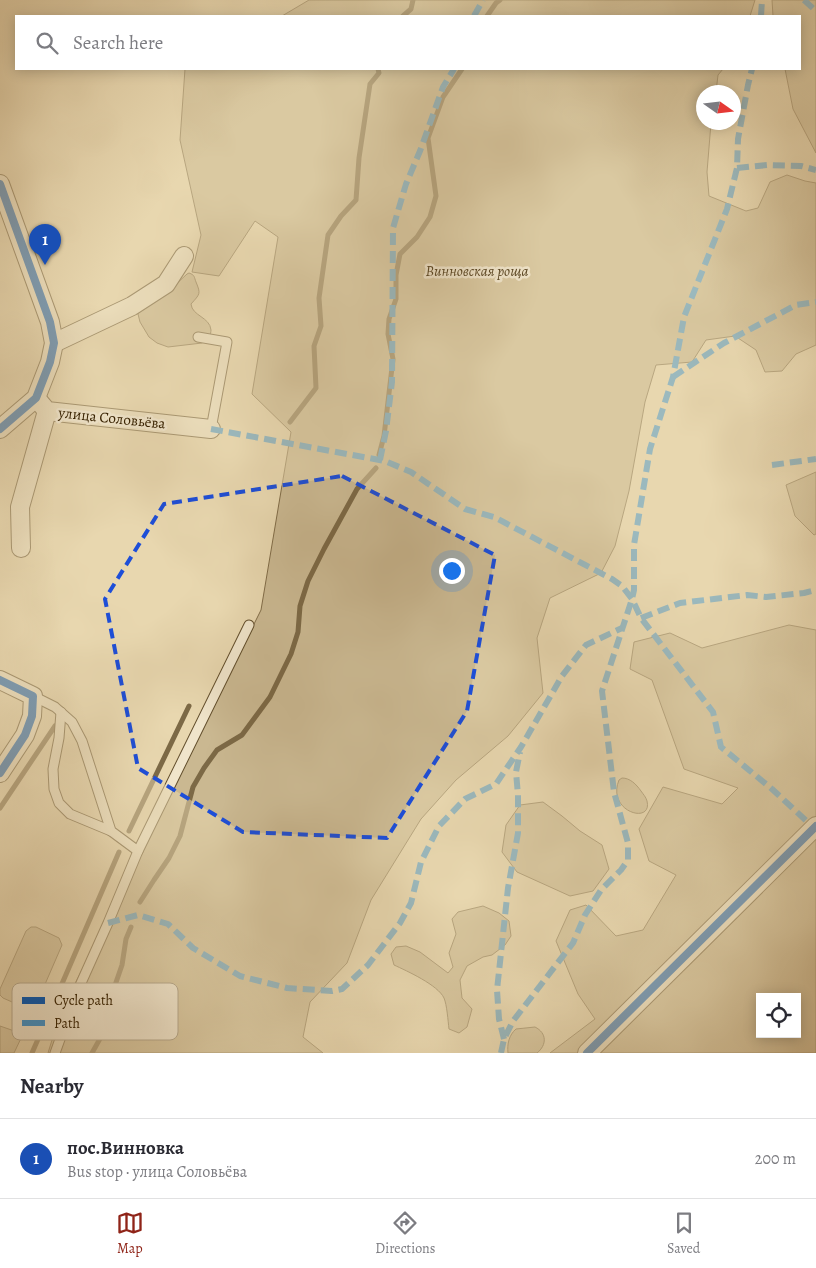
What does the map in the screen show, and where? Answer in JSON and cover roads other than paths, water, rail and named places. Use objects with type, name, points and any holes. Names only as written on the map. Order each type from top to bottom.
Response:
[{"type":"street","points":[[0,184],[50,322],[54,343],[20,508],[21,548]]},
{"type":"street","points":[[54,343],[132,306],[166,284],[184,256]]},
{"type":"street","points":[[0,429],[42,404]]},
{"type":"street","name":"улица Соловьёва","points":[[42,404],[211,429]]},
{"type":"street","points":[[0,680],[33,696],[32,716],[25,735],[0,773]]},
{"type":"street","points":[[587,1053],[816,828]]},
{"type":"lane","points":[[198,337],[227,342],[211,429]]},
{"type":"lane","points":[[82,983],[138,851],[249,625]]},
{"type":"lane","points":[[33,696],[55,707],[72,722],[82,741],[111,831]]},
{"type":"lane","points":[[61,712],[59,738],[53,769],[54,790],[59,802],[70,814],[111,831],[138,851]]},
{"type":"lane","points":[[55,1053],[60,1040]]},
{"type":"waterway","points":[[404,15],[411,9],[413,0]]},
{"type":"waterway","points":[[488,15],[500,0]]},
{"type":"waterway","points":[[290,422],[316,388],[314,346],[321,326],[319,298],[328,235],[341,216],[356,200],[359,158],[370,84],[379,73],[378,70]]},
{"type":"waterway","points":[[379,455],[384,436],[393,359],[388,334],[389,319],[396,299],[396,275],[400,254],[417,237],[430,217],[436,196],[428,138],[443,97],[461,70]]},
{"type":"waterway","points":[[140,902],[169,858],[180,836],[193,787],[204,768],[217,750],[242,735],[270,697],[291,654],[298,632],[300,606],[308,581],[357,489],[376,468]]},
{"type":"waterway","points":[[129,831],[189,706]]},
{"type":"waterway","points":[[0,808],[55,726]]},
{"type":"waterway","points":[[62,983],[119,852]]},
{"type":"waterway","points":[[116,983],[122,965],[126,939],[131,927]]},
{"type":"waterway","points":[[32,1053],[38,1040]]},
{"type":"waterway","points":[[92,1053],[99,1040]]},
{"type":"place","name":"пос.Винновка","points":[[45,265]]},
{"type":"park label","name":"Винновская роща","points":[[477,271]]}]
